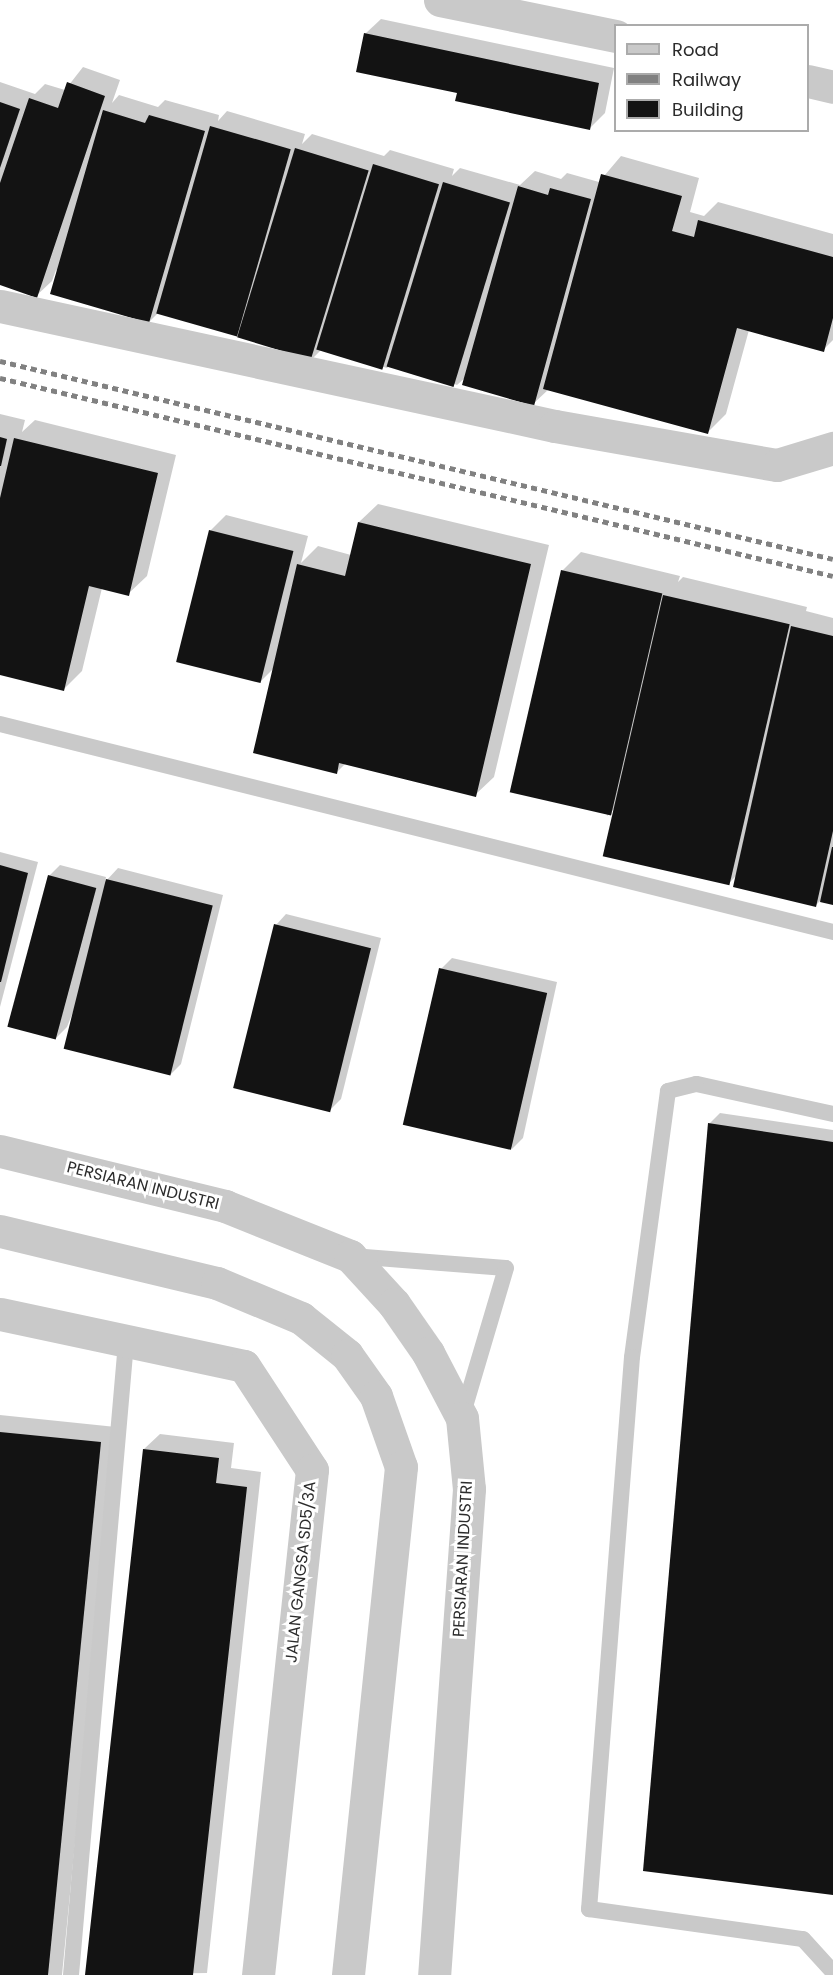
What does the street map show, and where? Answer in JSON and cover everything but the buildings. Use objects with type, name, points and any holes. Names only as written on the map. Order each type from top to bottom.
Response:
[{"type":"street","points":[[440,0],[553,10],[614,36]]},
{"type":"street","points":[[809,81],[833,87]]},
{"type":"street","points":[[0,306],[555,426],[777,465],[833,448]]},
{"type":"street","name":"PERSIARAN INDUSTRI","points":[[0,1151],[225,1206],[350,1256],[394,1304],[428,1353],[462,1418],[469,1489],[434,1975]]},
{"type":"street","points":[[0,1231],[217,1283],[301,1318],[347,1355],[376,1396],[401,1467],[348,1975]]},
{"type":"street","name":"JALAN GANGSA SD5/3A","points":[[0,1314],[244,1366],[312,1470],[258,1975]]},
{"type":"lane","points":[[0,724],[833,932]]},
{"type":"lane","points":[[833,1114],[696,1084],[668,1091],[632,1357],[589,1909],[803,1939],[833,1972]]},
{"type":"lane","points":[[350,1256],[506,1268],[462,1418]]},
{"type":"lane","points":[[71,1975],[126,1342]]},
{"type":"railway","points":[[0,361],[833,559]]},
{"type":"railway","points":[[0,378],[833,576]]}]
